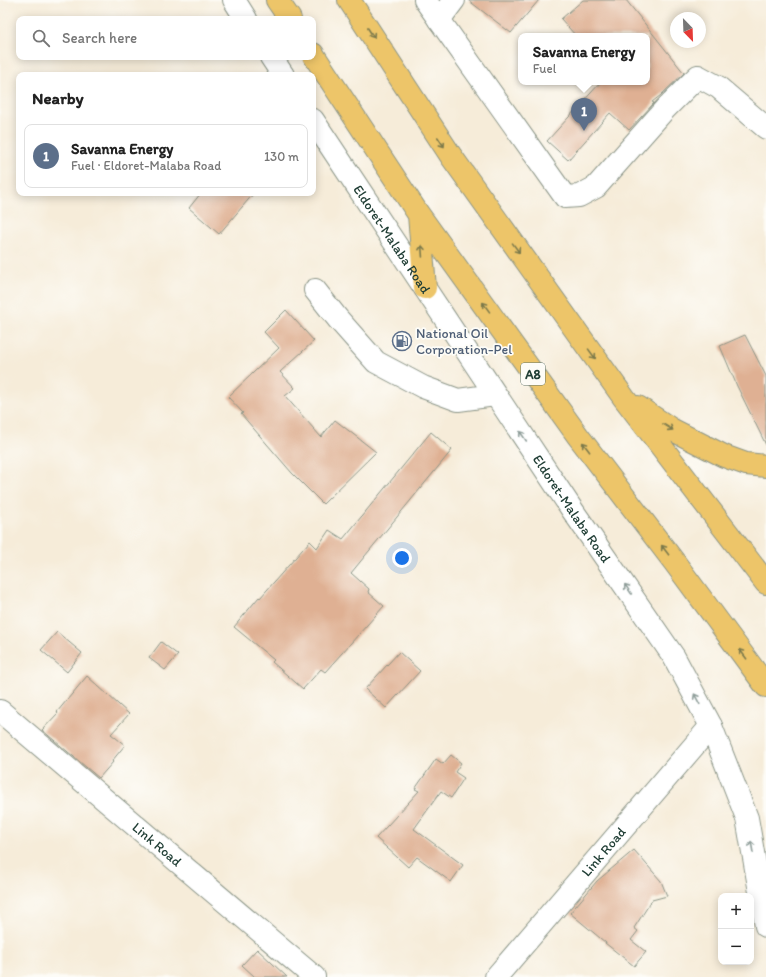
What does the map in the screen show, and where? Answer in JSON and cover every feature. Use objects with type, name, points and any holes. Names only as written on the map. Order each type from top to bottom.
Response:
[{"type":"highway","points":[[277,0],[288,16]]},
{"type":"highway","points":[[350,0],[451,156],[624,398],[766,583]]},
{"type":"highway","name":"A8","points":[[316,59],[419,215],[578,436],[766,686]]},
{"type":"highway","points":[[419,215],[425,288]]},
{"type":"highway","points":[[624,398],[671,429],[724,456],[746,464],[766,466]]},
{"type":"street","points":[[234,0],[244,16]]},
{"type":"street","points":[[425,0],[565,197],[579,196],[596,187],[665,109],[698,76],[718,87],[766,128]]},
{"type":"street","points":[[439,20],[454,0]]},
{"type":"street","points":[[273,60],[281,72]]},
{"type":"street","name":"Eldoret-Malaba Road","points":[[316,124],[573,511],[674,657],[711,726],[747,818],[766,926]]},
{"type":"street","points":[[315,290],[376,362],[423,387],[458,400],[496,395]]},
{"type":"street","name":"Link Road","points":[[0,711],[314,977]]},
{"type":"street","name":"Link Road","points":[[496,977],[711,726]]},
{"type":"building","points":[[468,0],[539,0],[511,33]]},
{"type":"building","points":[[583,0],[626,0],[684,73],[652,102],[654,103],[629,130],[610,113],[568,160],[547,141],[598,85],[650,85],[650,33],[573,33],[561,19]]},
{"type":"building","points":[[199,196],[251,196],[219,234],[189,208]]},
{"type":"building","points":[[286,310],[314,341],[280,372],[295,388],[285,396],[321,437],[335,420],[376,452],[323,504],[292,473],[228,397],[279,348],[264,332]]},
{"type":"building","points":[[745,335],[766,376],[766,445],[737,386],[720,346]]},
{"type":"building","points":[[431,432],[452,450],[351,573],[369,589],[368,592],[384,606],[325,672],[321,669],[303,689],[272,662],[274,660],[234,627],[310,541],[317,548],[329,530],[343,539]]},
{"type":"building","points":[[57,632],[82,653],[67,672],[41,650]]},
{"type":"building","points":[[161,642],[178,655],[165,670],[149,658]]},
{"type":"building","points":[[399,652],[420,671],[386,708],[365,689]]},
{"type":"building","points":[[87,676],[129,714],[111,734],[125,745],[99,778],[42,730],[58,713],[57,712]]},
{"type":"building","points":[[451,755],[461,763],[455,772],[464,778],[451,798],[441,791],[414,829],[463,865],[451,882],[417,857],[408,867],[376,838],[419,791],[415,789],[436,759],[443,764]]},
{"type":"building","points":[[634,850],[661,881],[667,896],[652,900],[634,928],[638,931],[631,940],[646,952],[634,966],[570,913],[597,881]]},
{"type":"building","points":[[257,949],[287,977],[255,977],[242,965]]},
{"type":"place","name":"Savanna Energy","points":[[584,131]]},
{"type":"place","name":"National Oil Corporation-Pel","points":[[402,341]]}]
